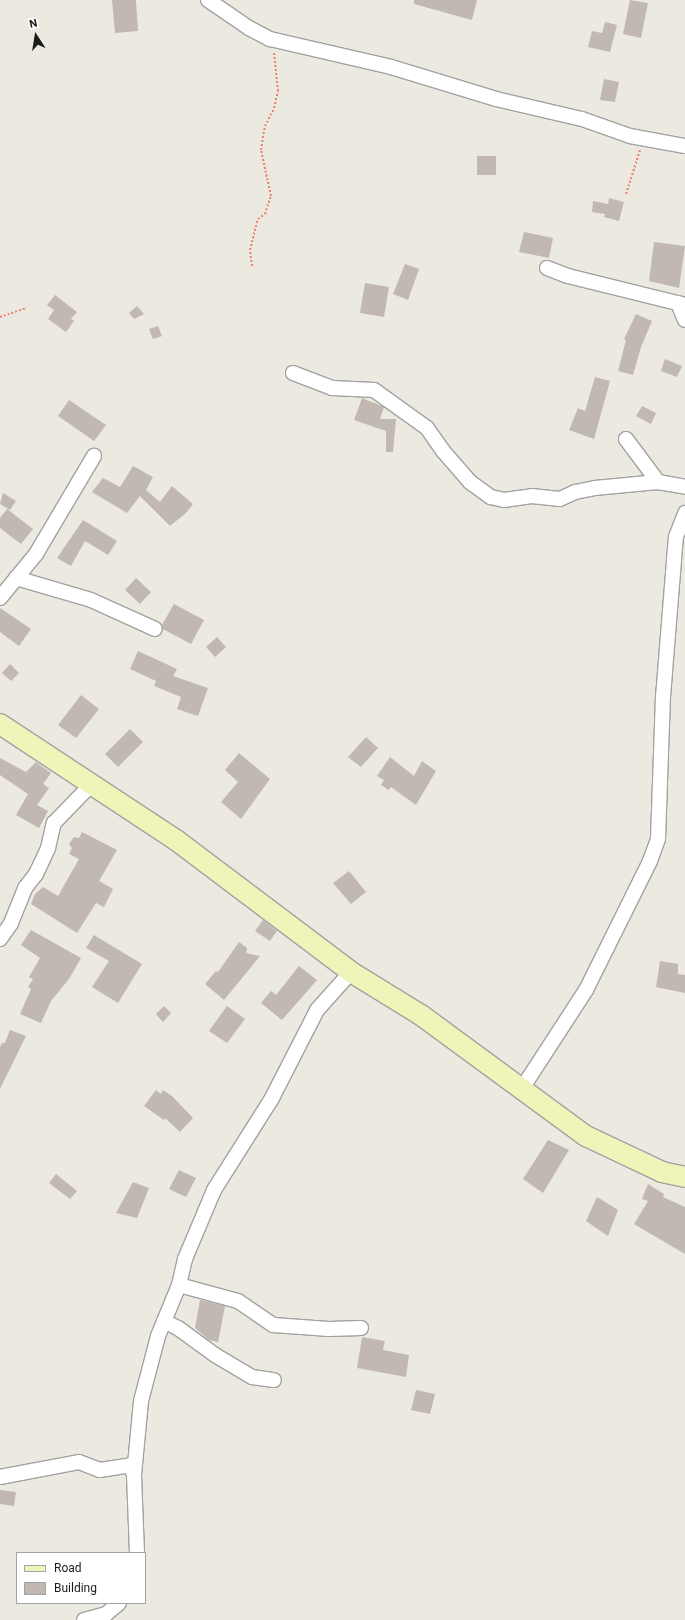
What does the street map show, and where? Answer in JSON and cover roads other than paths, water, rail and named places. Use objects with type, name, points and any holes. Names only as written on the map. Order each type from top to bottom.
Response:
[{"type":"street","points":[[208,0],[249,28],[270,39],[391,67],[496,99],[582,119],[645,139],[685,146]]},
{"type":"street","points":[[547,268],[568,276],[682,304],[685,320]]},
{"type":"street","points":[[293,373],[332,388],[374,390],[427,428],[443,452],[470,482],[491,497],[504,500],[532,496],[560,499],[575,492],[595,488],[658,482],[685,487]]},
{"type":"street","points":[[626,439],[658,482]]},
{"type":"street","points":[[0,598],[41,546],[94,456]]},
{"type":"street","points":[[521,1090],[586,990],[650,861],[658,839],[663,697],[674,559],[676,537],[685,513]]},
{"type":"street","points":[[16,578],[91,600],[155,629]]},
{"type":"street","points":[[0,724],[88,781],[222,873],[351,972],[421,1015],[521,1090],[586,1136],[617,1153],[662,1172],[685,1177]]},
{"type":"street","points":[[0,939],[11,923],[25,888],[36,874],[48,848],[54,823],[86,790],[88,781]]},
{"type":"street","points":[[137,1552],[134,1474],[141,1401],[164,1321],[179,1285],[191,1244],[214,1190],[271,1100],[317,1010],[351,972]]},
{"type":"street","points":[[179,1285],[238,1301],[273,1324],[329,1330],[361,1328]]},
{"type":"street","points":[[164,1321],[178,1328],[215,1355],[252,1377],[274,1380]]},
{"type":"street","points":[[0,1478],[79,1462],[100,1470],[130,1465],[134,1474]]},
{"type":"street","points":[[84,1620],[106,1614],[118,1604]]}]
